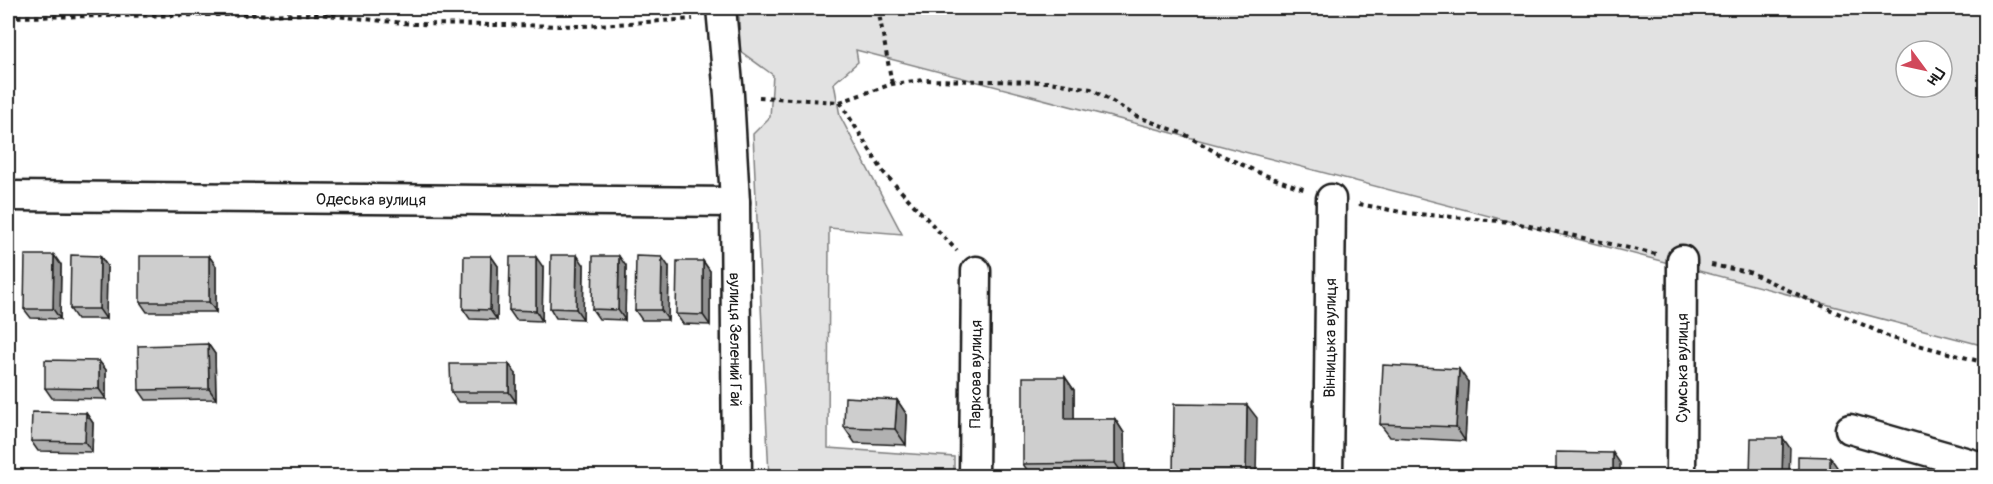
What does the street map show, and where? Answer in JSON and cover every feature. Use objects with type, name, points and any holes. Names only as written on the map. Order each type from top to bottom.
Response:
[{"type":"street","name":"вулиця Зелений Гай","points":[[721,12],[729,95],[735,201],[737,477]]},
{"type":"street","name":"Одеська вулиця","points":[[8,196],[735,201]]},
{"type":"street","name":"Вінницька вулиця","points":[[1328,477],[1330,198]]},
{"type":"street","name":"Сумська вулиця","points":[[1681,477],[1682,260]]},
{"type":"street","name":"Паркова вулиця","points":[[974,477],[976,271]]},
{"type":"street","points":[[1850,429],[1986,468]]},
{"type":"path","points":[[878,8],[892,84]]},
{"type":"path","points":[[8,17],[317,14],[413,24],[583,26],[721,12]]},
{"type":"path","points":[[840,102],[884,173],[976,271]]},
{"type":"shaded area","points":[[712,8],[1985,8],[1985,346],[856,50],[858,62],[834,83],[840,116],[902,234],[829,228],[828,448],[954,457],[954,476],[769,476],[753,134],[770,117],[773,75],[740,51],[739,17]]},
{"type":"building","points":[[25,255],[54,255],[53,309],[24,309]]},
{"type":"building","points":[[71,255],[100,256],[99,309],[70,309]]},
{"type":"building","points":[[551,255],[577,255],[576,309],[550,308]]},
{"type":"building","points":[[140,256],[209,256],[209,302],[140,302]]},
{"type":"building","points":[[464,256],[491,256],[490,310],[463,309]]},
{"type":"building","points":[[593,256],[619,256],[618,310],[592,309]]},
{"type":"building","points":[[636,256],[662,257],[661,310],[635,310]]},
{"type":"building","points":[[510,257],[536,257],[536,311],[509,310]]},
{"type":"building","points":[[677,261],[703,261],[703,315],[676,314]]},
{"type":"building","points":[[208,344],[209,389],[139,390],[138,346]]},
{"type":"building","points":[[45,360],[99,361],[99,389],[45,388]]},
{"type":"building","points":[[450,364],[509,364],[509,392],[451,392]]},
{"type":"building","points":[[1383,365],[1459,369],[1456,427],[1380,424]]},
{"type":"building","points":[[1023,377],[1065,377],[1065,419],[1115,419],[1115,463],[1023,464]]},
{"type":"building","points":[[845,397],[897,400],[895,429],[844,427]]},
{"type":"building","points":[[1174,404],[1247,405],[1246,477],[1173,477]]},
{"type":"building","points":[[32,412],[86,413],[85,442],[31,441]]},
{"type":"building","points":[[1751,438],[1783,438],[1782,477],[1750,477]]},
{"type":"building","points":[[1556,452],[1613,453],[1613,477],[1556,477]]},
{"type":"building","points":[[1798,456],[1830,457],[1830,477],[1798,477]]}]
